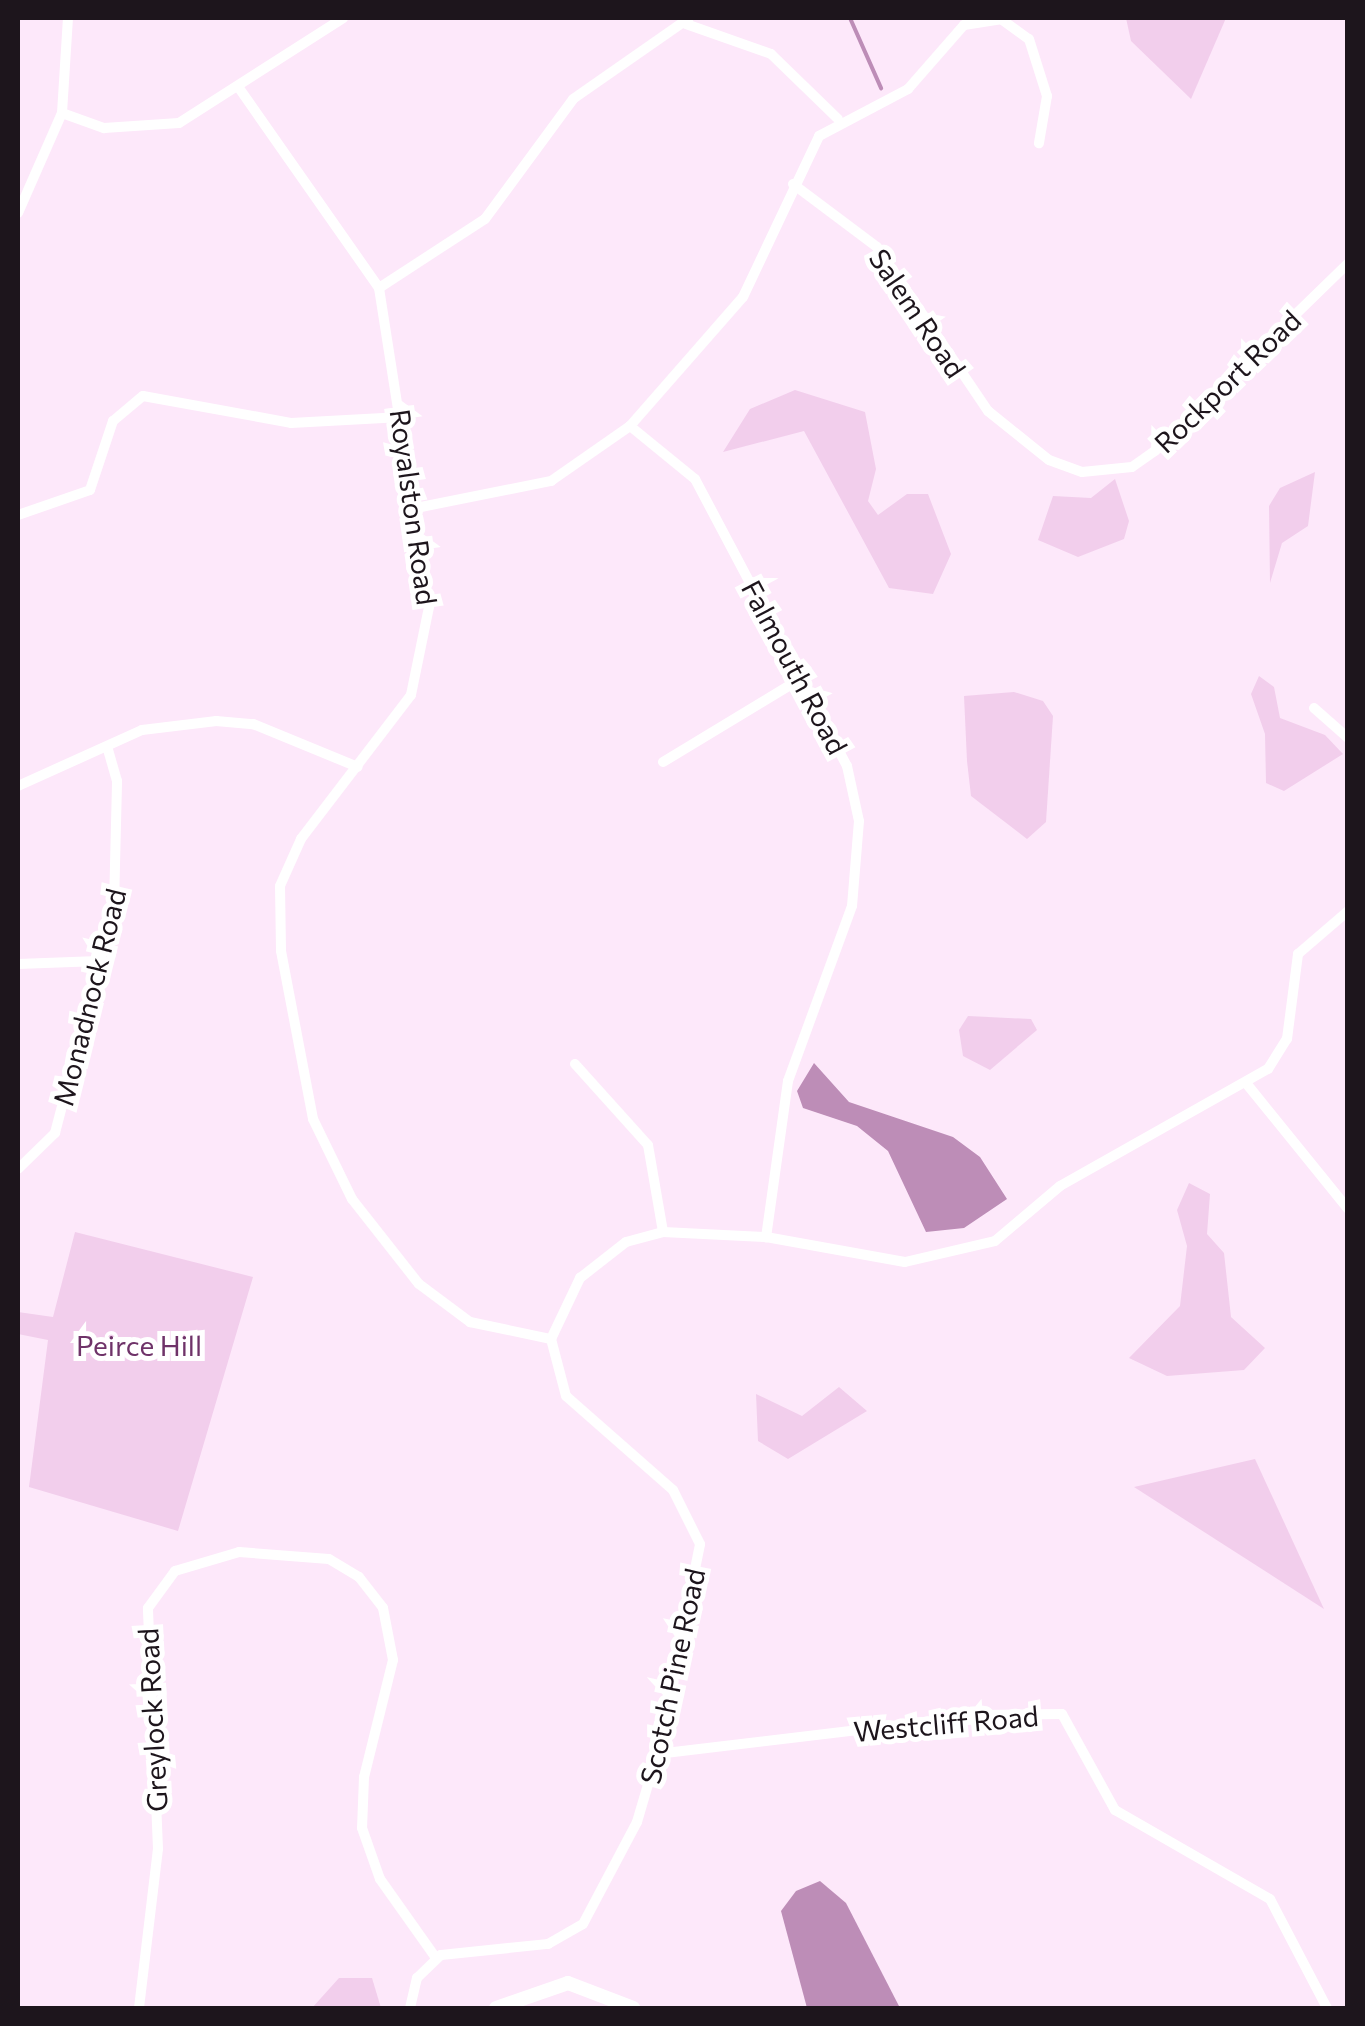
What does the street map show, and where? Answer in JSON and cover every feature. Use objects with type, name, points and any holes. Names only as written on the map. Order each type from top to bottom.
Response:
[{"type":"street","points":[[18,214],[62,113],[68,18]]},
{"type":"street","points":[[62,113],[145,128],[206,113],[343,18]]},
{"type":"street","points":[[416,508],[551,481],[630,426],[743,297],[792,184],[838,119],[908,89],[961,27],[1001,19],[1030,39],[1040,63],[1048,116],[1039,143]]},
{"type":"street","points":[[379,288],[485,219],[586,86],[688,21],[772,54],[838,119]]},
{"type":"street","name":"Royalston Road","points":[[239,88],[379,288],[416,508],[426,655],[402,710],[296,846],[278,894],[313,1119],[352,1199],[419,1284],[470,1322],[551,1340]]},
{"type":"street","name":"Salem Road","points":[[792,184],[876,247],[977,400],[1037,451]]},
{"type":"street","name":"Rockport Road","points":[[1037,451],[1082,472],[1132,467],[1348,263]]},
{"type":"street","points":[[18,516],[90,490],[112,421],[143,396],[291,423],[402,417]]},
{"type":"street","name":"Falmouth Road","points":[[630,426],[695,479],[847,766],[859,870],[842,945],[788,1081],[766,1237]]},
{"type":"street","points":[[663,762],[800,679]]},
{"type":"street","points":[[1314,708],[1348,738]]},
{"type":"street","points":[[18,786],[148,728],[241,721],[358,767]]},
{"type":"street","name":"Monadnock Road","points":[[18,1169],[53,1138],[118,876],[107,748]]},
{"type":"street","points":[[551,1340],[580,1278],[626,1242],[663,1232],[766,1237],[905,1262],[968,1253],[1060,1186],[1246,1084],[1287,1039],[1298,954],[1348,910]]},
{"type":"street","points":[[18,964],[99,961]]},
{"type":"street","points":[[575,1064],[648,1144],[663,1232]]},
{"type":"street","points":[[1246,1084],[1348,1209]]},
{"type":"street","name":"Scotch Pine Road","points":[[436,1958],[548,1944],[578,1929],[637,1822],[657,1754],[698,1531],[673,1490],[566,1396],[551,1340]]},
{"type":"street","name":"Greylock Road","points":[[139,2008],[158,1850],[148,1608],[175,1571],[239,1552],[329,1559],[360,1577],[383,1608],[393,1660],[362,1784],[362,1828],[380,1879],[436,1958]]},
{"type":"street","name":"Westcliff Road","points":[[657,1754],[982,1715],[1062,1714],[1115,1810],[1270,1899],[1327,2008]]},
{"type":"street","points":[[410,2008],[417,1978],[436,1958]]},
{"type":"street","points":[[496,2008],[568,1983],[633,2008]]},
{"type":"green space","points":[[1126,18],[1226,18],[1191,99],[1131,41]]},
{"type":"green space","points":[[795,390],[865,412],[876,469],[868,501],[878,515],[907,494],[928,494],[951,554],[933,594],[889,588],[804,431],[723,452],[750,409]]},
{"type":"green space","points":[[1315,472],[1308,526],[1282,543],[1270,583],[1269,506],[1280,488]]},
{"type":"green space","points":[[1115,479],[1129,521],[1124,539],[1078,557],[1038,540],[1053,496],[1091,498]]},
{"type":"green space","points":[[1259,676],[1274,687],[1280,718],[1325,735],[1343,754],[1284,791],[1266,783],[1265,734],[1251,694]]},
{"type":"green space","points":[[1014,692],[1043,701],[1053,716],[1046,822],[1027,839],[971,796],[967,761],[964,696]]},
{"type":"green space","points":[[968,1016],[1031,1019],[1037,1030],[990,1070],[963,1056],[959,1030]]},
{"type":"green space","points":[[1189,1183],[1210,1194],[1207,1234],[1224,1253],[1231,1317],[1265,1348],[1244,1370],[1167,1376],[1129,1358],[1180,1306],[1187,1246],[1177,1210]]},
{"type":"green space","name":"Peirce Hill","points":[[75,1232],[253,1277],[178,1531],[29,1487],[48,1340],[18,1334],[18,1312],[53,1317]]},
{"type":"green space","points":[[839,1387],[867,1411],[788,1459],[758,1441],[756,1394],[802,1416]]},
{"type":"green space","points":[[1255,1459],[1324,1609],[1134,1487]]},
{"type":"green space","points":[[339,1978],[372,1978],[381,2008],[312,2008]]},
{"type":"shaded area","points":[[814,1063],[849,1102],[953,1137],[980,1157],[1007,1199],[964,1228],[926,1232],[888,1151],[857,1126],[803,1108],[797,1091]]},
{"type":"shaded area","points":[[820,1881],[846,1903],[900,2008],[807,2008],[781,1911],[796,1891]]},
{"type":"waterway","points":[[850,18],[881,88]]}]
